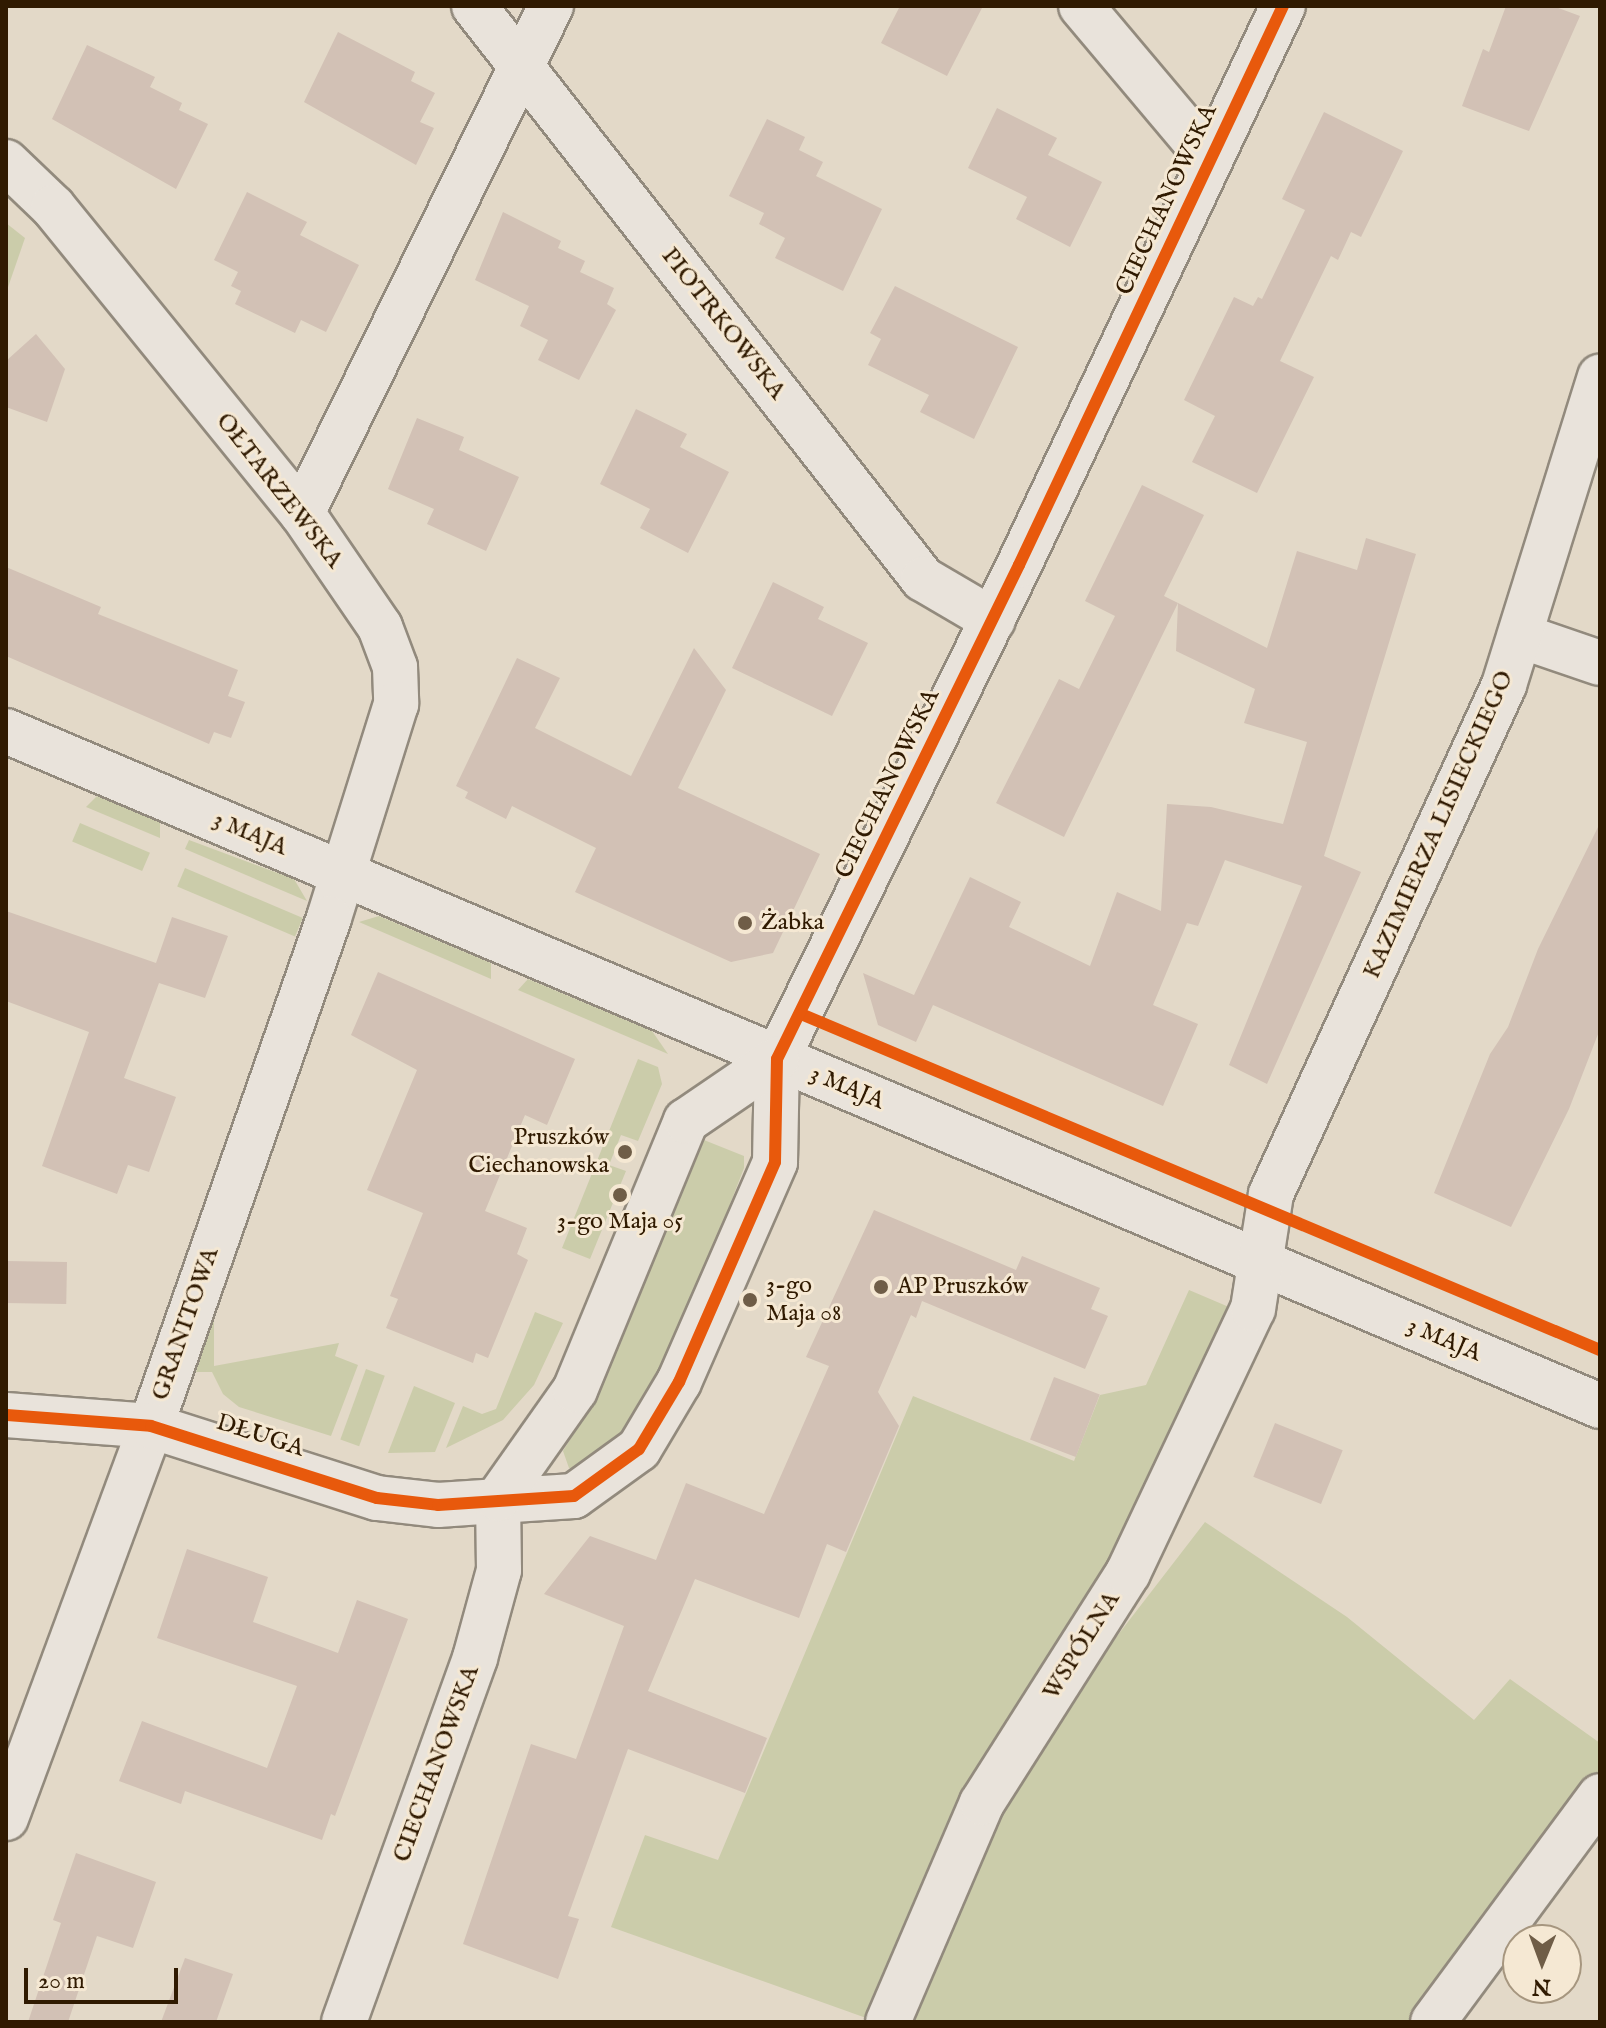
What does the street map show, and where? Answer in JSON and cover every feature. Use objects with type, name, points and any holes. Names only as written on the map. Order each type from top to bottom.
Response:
[{"type":"street","name":"PIOTRKOWSKA","points":[[474,6],[923,579],[993,620]]},
{"type":"street","points":[[302,513],[551,6]]},
{"type":"street","points":[[1081,6],[1210,159]]},
{"type":"street","name":"CIECHANOWSKA","points":[[498,1499],[574,1496],[639,1449],[658,1422],[775,1162],[777,1059],[993,620],[1283,6]]},
{"type":"street","name":"OŁTARZEWSKA","points":[[6,162],[53,207],[302,513],[380,627],[395,667],[391,726],[353,826],[342,873]]},
{"type":"street","name":"KAZIMIERZA LISIECKIEGO","points":[[1263,1264],[1271,1194],[1504,685],[1600,377]]},
{"type":"street","points":[[1521,636],[1600,663]]},
{"type":"street","name":"3 MAJA","points":[[6,731],[1600,1406]]},
{"type":"street","name":"GRANITOWA","points":[[6,1818],[151,1426],[342,873]]},
{"type":"street","name":"CIECHANOWSKA","points":[[344,2022],[475,1658],[499,1570],[498,1499],[575,1390],[686,1121],[777,1059]]},
{"type":"street","name":"WSPÓLNA","points":[[888,2022],[982,1803],[1128,1573],[1253,1309],[1263,1264]]},
{"type":"street","name":"DŁUGA","points":[[6,1415],[151,1426],[377,1498],[438,1505],[498,1499]]},
{"type":"street","points":[[1433,2022],[1600,1796]]},
{"type":"green space","points":[[6,223],[25,238],[6,293]]},
{"type":"green space","points":[[97,796],[160,822],[160,838],[86,807]]},
{"type":"green space","points":[[80,823],[150,853],[142,871],[72,841]]},
{"type":"green space","points":[[189,840],[294,879],[307,901],[185,849]]},
{"type":"green space","points":[[185,868],[303,918],[295,936],[177,886]]},
{"type":"green space","points":[[379,916],[491,963],[491,979],[359,922]]},
{"type":"green space","points":[[528,979],[652,1031],[668,1054],[518,990]]},
{"type":"green space","points":[[638,1059],[658,1067],[662,1084],[638,1141],[621,1135],[609,1165],[626,1171],[590,1259],[562,1248]]},
{"type":"green space","points":[[704,1140],[744,1156],[744,1168],[688,1313],[663,1373],[626,1431],[576,1471],[569,1468],[563,1451],[594,1401]]},
{"type":"green space","points":[[1189,1290],[1236,1310],[1108,1574],[869,2019],[611,1927],[645,1835],[718,1860],[913,1396],[1074,1461],[1100,1395],[1146,1385]]},
{"type":"green space","points":[[535,1312],[563,1323],[534,1385],[503,1420],[446,1448],[463,1406],[482,1414],[496,1409]]},
{"type":"green space","points":[[208,1319],[214,1322],[214,1366],[339,1343],[335,1356],[358,1365],[331,1436],[239,1407],[223,1394],[212,1372],[196,1372]]},
{"type":"green space","points":[[366,1369],[385,1376],[359,1446],[340,1439]]},
{"type":"green space","points":[[414,1386],[455,1403],[435,1452],[388,1453]]},
{"type":"green space","points":[[1205,1522],[1347,1617],[1474,1720],[1510,1679],[1600,1743],[1600,1784],[1420,2022],[915,2022],[919,1994],[1007,1799],[1067,1701]]},
{"type":"building","points":[[900,6],[983,6],[947,76],[881,43]]},
{"type":"building","points":[[1506,6],[1553,6],[1580,16],[1529,131],[1462,106],[1483,49],[1489,52]]},
{"type":"building","points":[[338,32],[415,72],[411,81],[435,93],[420,122],[434,128],[416,165],[304,102]]},
{"type":"building","points":[[87,45],[155,77],[150,87],[182,103],[179,110],[208,124],[176,189],[52,119]]},
{"type":"building","points":[[997,108],[1057,138],[1048,155],[1102,182],[1070,247],[1016,219],[1027,197],[968,168]]},
{"type":"building","points":[[1324,112],[1403,151],[1361,237],[1351,232],[1338,260],[1331,256],[1280,361],[1314,377],[1257,493],[1192,462],[1215,416],[1184,400],[1234,297],[1253,306],[1258,297],[1262,299],[1305,210],[1282,199]]},
{"type":"building","points":[[767,119],[805,137],[799,150],[823,162],[816,176],[882,209],[843,291],[775,258],[785,238],[759,224],[764,213],[729,196]]},
{"type":"building","points":[[247,192],[307,222],[300,235],[359,265],[326,332],[301,320],[295,333],[235,304],[241,291],[231,286],[238,272],[214,260]]},
{"type":"building","points":[[503,212],[561,241],[558,248],[585,261],[580,272],[614,288],[607,304],[616,310],[579,380],[538,360],[548,340],[520,326],[529,306],[475,280]]},
{"type":"building","points":[[895,286],[1018,347],[974,439],[920,412],[929,395],[868,365],[881,339],[870,333]]},
{"type":"building","points":[[36,334],[65,369],[47,422],[6,407],[6,361]]},
{"type":"building","points":[[636,409],[687,434],[680,447],[729,472],[688,553],[640,528],[650,509],[600,484]]},
{"type":"building","points":[[417,418],[464,437],[459,450],[519,477],[486,551],[427,524],[434,509],[388,489]]},
{"type":"building","points":[[1142,485],[1204,515],[1164,596],[1178,603],[1064,837],[996,803],[1059,679],[1079,689],[1115,616],[1085,601]]},
{"type":"building","points":[[1366,538],[1416,554],[1324,856],[1361,872],[1267,1084],[1229,1065],[1302,886],[1225,860],[1198,926],[1187,923],[1153,1005],[1198,1024],[1163,1106],[933,1005],[916,1042],[878,1025],[863,973],[914,995],[970,877],[1021,902],[1009,927],[1090,966],[1117,892],[1161,911],[1167,804],[1211,807],[1283,824],[1307,742],[1244,723],[1255,689],[1176,651],[1178,603],[1267,648],[1297,551],[1357,570]]},
{"type":"building","points":[[6,567],[101,607],[98,614],[238,670],[228,696],[245,702],[231,738],[214,732],[209,744],[6,656]]},
{"type":"building","points":[[773,582],[824,607],[818,619],[868,643],[832,716],[732,668]]},
{"type":"building","points":[[694,648],[726,690],[678,788],[820,854],[773,953],[731,962],[575,892],[596,848],[512,806],[506,819],[465,798],[468,792],[456,786],[517,658],[560,678],[535,728],[631,776]]},
{"type":"building","points":[[1600,823],[1600,1029],[1569,1109],[1511,1227],[1434,1193],[1490,1054],[1508,1027],[1538,949]]},
{"type":"building","points":[[6,911],[156,963],[172,917],[228,936],[205,998],[159,983],[124,1078],[176,1097],[149,1172],[128,1165],[117,1194],[42,1166],[89,1032],[6,1001]]},
{"type":"building","points":[[378,972],[575,1059],[547,1125],[525,1115],[485,1211],[527,1228],[517,1254],[528,1260],[488,1358],[476,1353],[473,1363],[386,1328],[398,1299],[390,1296],[423,1213],[367,1190],[417,1070],[351,1035]]},
{"type":"building","points":[[874,1210],[1016,1270],[1022,1256],[1100,1288],[1091,1309],[1108,1316],[1085,1369],[922,1301],[916,1318],[911,1315],[878,1392],[899,1426],[846,1552],[827,1544],[799,1618],[695,1579],[648,1691],[767,1738],[745,1793],[628,1749],[568,1916],[579,1919],[558,1979],[463,1944],[531,1744],[576,1759],[624,1626],[544,1594],[590,1536],[656,1560],[686,1483],[764,1514],[829,1366],[806,1357]]},
{"type":"building","points":[[6,1261],[67,1262],[66,1304],[6,1303]]},
{"type":"building","points":[[1054,1377],[1100,1395],[1076,1457],[1030,1440]]},
{"type":"building","points":[[1275,1423],[1343,1450],[1321,1504],[1253,1477]]},
{"type":"building","points":[[187,1549],[268,1577],[253,1622],[338,1653],[357,1600],[408,1619],[335,1816],[331,1814],[322,1840],[185,1791],[181,1804],[119,1781],[142,1721],[267,1768],[297,1686],[157,1638]]},
{"type":"building","points":[[76,1853],[156,1882],[133,1948],[97,1936],[68,2022],[28,2022],[61,1923],[53,1920]]},
{"type":"building","points":[[185,1958],[233,1974],[216,2022],[161,2022]]},
{"type":"cycle path","points":[[6,1415],[151,1426],[377,1498],[438,1505],[574,1496],[639,1449],[679,1382],[775,1162],[777,1059],[1019,565],[1283,6]]},
{"type":"cycle path","points":[[801,1014],[1600,1350]]},
{"type":"place","name":"Żabka","points":[[745,923]]},
{"type":"place","name":"Pruszków Ciechanowska","points":[[625,1152]]},
{"type":"place","name":"3-go Maja 05","points":[[620,1195]]},
{"type":"place","name":"AP Pruszków","points":[[881,1287]]},
{"type":"place","name":"3-go Maja 08","points":[[750,1300]]}]
